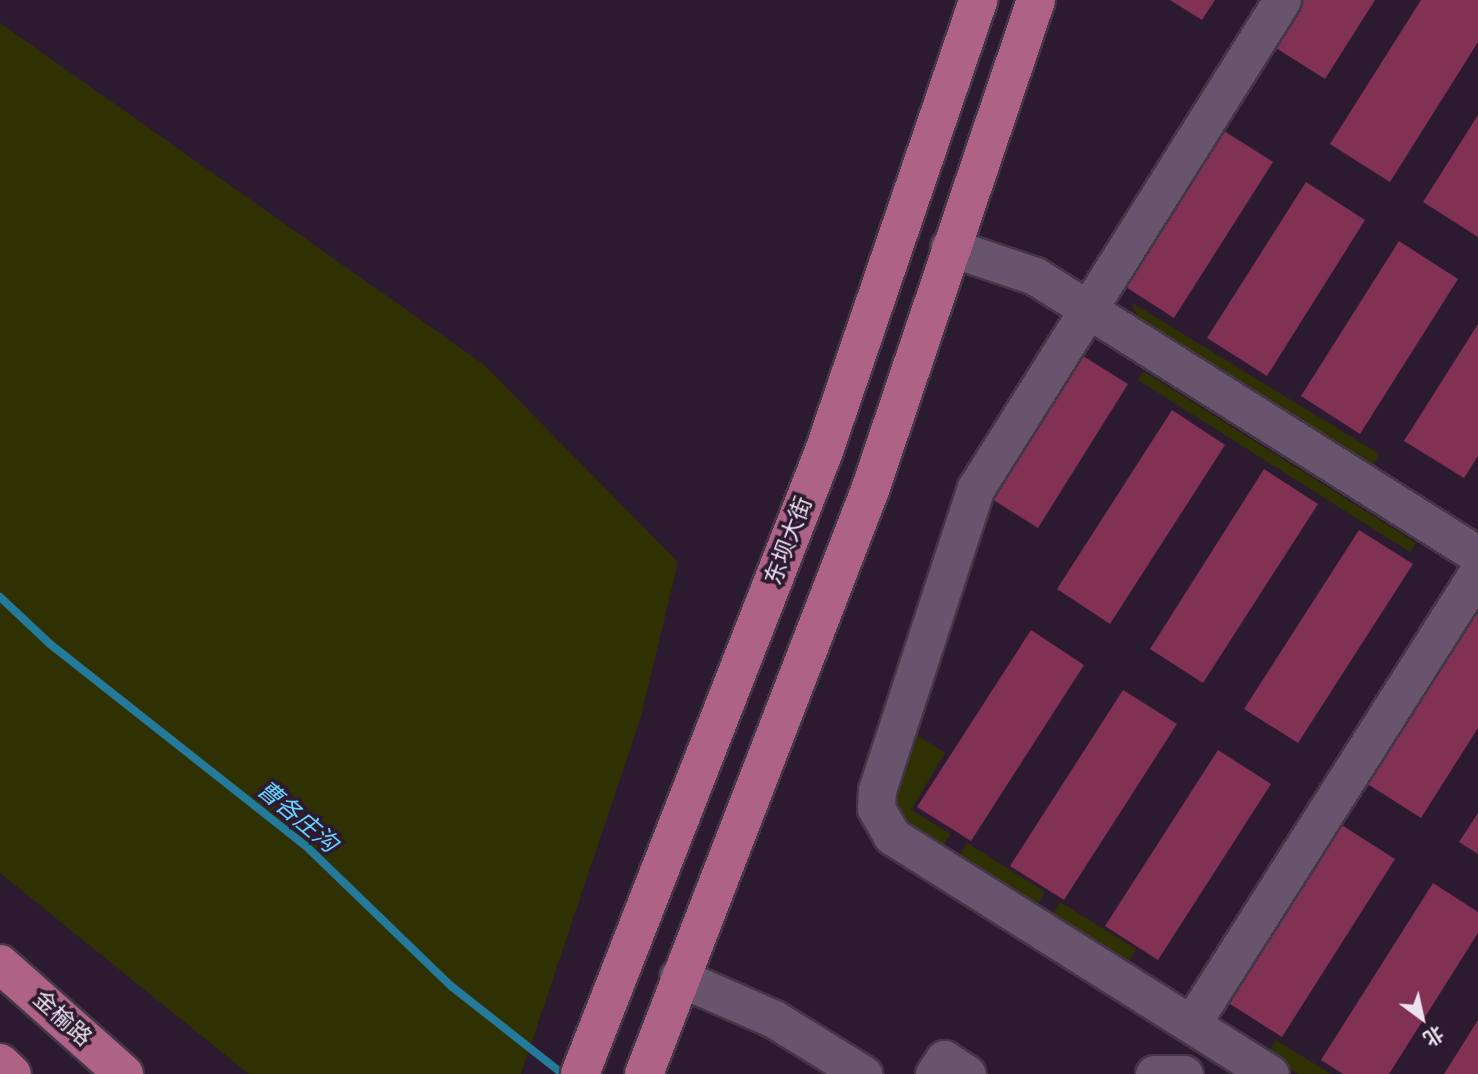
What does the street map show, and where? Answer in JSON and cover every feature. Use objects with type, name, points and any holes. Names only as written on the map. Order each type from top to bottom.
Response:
[{"type":"main road","name":"东坝大街","points":[[580,1074],[824,451],[978,0]]},
{"type":"main road","points":[[644,1074],[678,977],[870,490],[949,247],[1035,0]]},
{"type":"main road","name":"金榆路","points":[[0,964],[124,1074]]},
{"type":"main road","points":[[0,1063],[12,1074]]},
{"type":"lane","points":[[1270,1074],[892,836],[876,808],[877,790],[967,508],[1087,309],[1282,0]]},
{"type":"lane","points":[[949,247],[1035,276],[1478,555]]},
{"type":"lane","points":[[1192,1023],[1478,572]]},
{"type":"lane","points":[[678,977],[774,1019],[863,1074]]},
{"type":"lane","points":[[934,1074],[943,1059],[967,1074]]},
{"type":"lane","points":[[1154,1074],[1184,1074]]},
{"type":"shaded area","points":[[0,23],[483,364],[678,562],[641,716],[521,1074],[249,1074],[0,873]]},
{"type":"shaded area","points":[[1131,302],[1379,454],[1373,465],[1139,318]]},
{"type":"shaded area","points":[[1143,371],[1416,543],[1410,552],[1138,380]]},
{"type":"shaded area","points":[[912,732],[945,753],[911,810],[951,834],[941,849],[905,828],[890,799]]},
{"type":"shaded area","points":[[967,843],[1045,892],[1036,907],[957,858]]},
{"type":"shaded area","points":[[1060,902],[1136,949],[1127,964],[1051,917]]},
{"type":"shaded area","points":[[1276,1040],[1331,1074],[1298,1074],[1267,1054]]},
{"type":"building","points":[[1170,0],[1215,0],[1202,20]]},
{"type":"building","points":[[1291,0],[1375,0],[1325,79],[1265,41]]},
{"type":"building","points":[[1421,0],[1478,0],[1478,42],[1390,182],[1330,144]]},
{"type":"building","points":[[1478,115],[1478,237],[1423,202]]},
{"type":"building","points":[[1213,124],[1273,162],[1174,318],[1115,280]]},
{"type":"building","points":[[1306,182],[1365,220],[1267,376],[1207,338]]},
{"type":"building","points":[[1399,241],[1458,279],[1360,434],[1301,396]]},
{"type":"building","points":[[1478,324],[1478,456],[1464,478],[1404,441]]},
{"type":"building","points":[[1075,351],[1128,384],[1038,528],[984,494]]},
{"type":"building","points":[[1172,410],[1225,445],[1110,624],[1057,589]]},
{"type":"building","points":[[1264,469],[1318,504],[1203,683],[1150,649]]},
{"type":"building","points":[[1359,530],[1413,564],[1298,743],[1244,709]]},
{"type":"building","points":[[1478,607],[1478,728],[1421,818],[1366,783]]},
{"type":"building","points":[[1031,630],[1084,665],[971,841],[917,807]]},
{"type":"building","points":[[1123,690],[1177,724],[1064,900],[1010,866]]},
{"type":"building","points":[[1218,750],[1271,784],[1158,960],[1105,926]]},
{"type":"building","points":[[1478,813],[1478,854],[1459,842]]},
{"type":"building","points":[[1340,824],[1395,859],[1282,1037],[1227,1002]]},
{"type":"building","points":[[1433,883],[1478,912],[1478,933],[1389,1074],[1343,1074],[1321,1060]]},
{"type":"building","points":[[1478,1020],[1478,1074],[1444,1074]]},
{"type":"waterway","name":"曹各庄沟","points":[[0,597],[50,644],[306,846],[451,986],[563,1074]]}]
